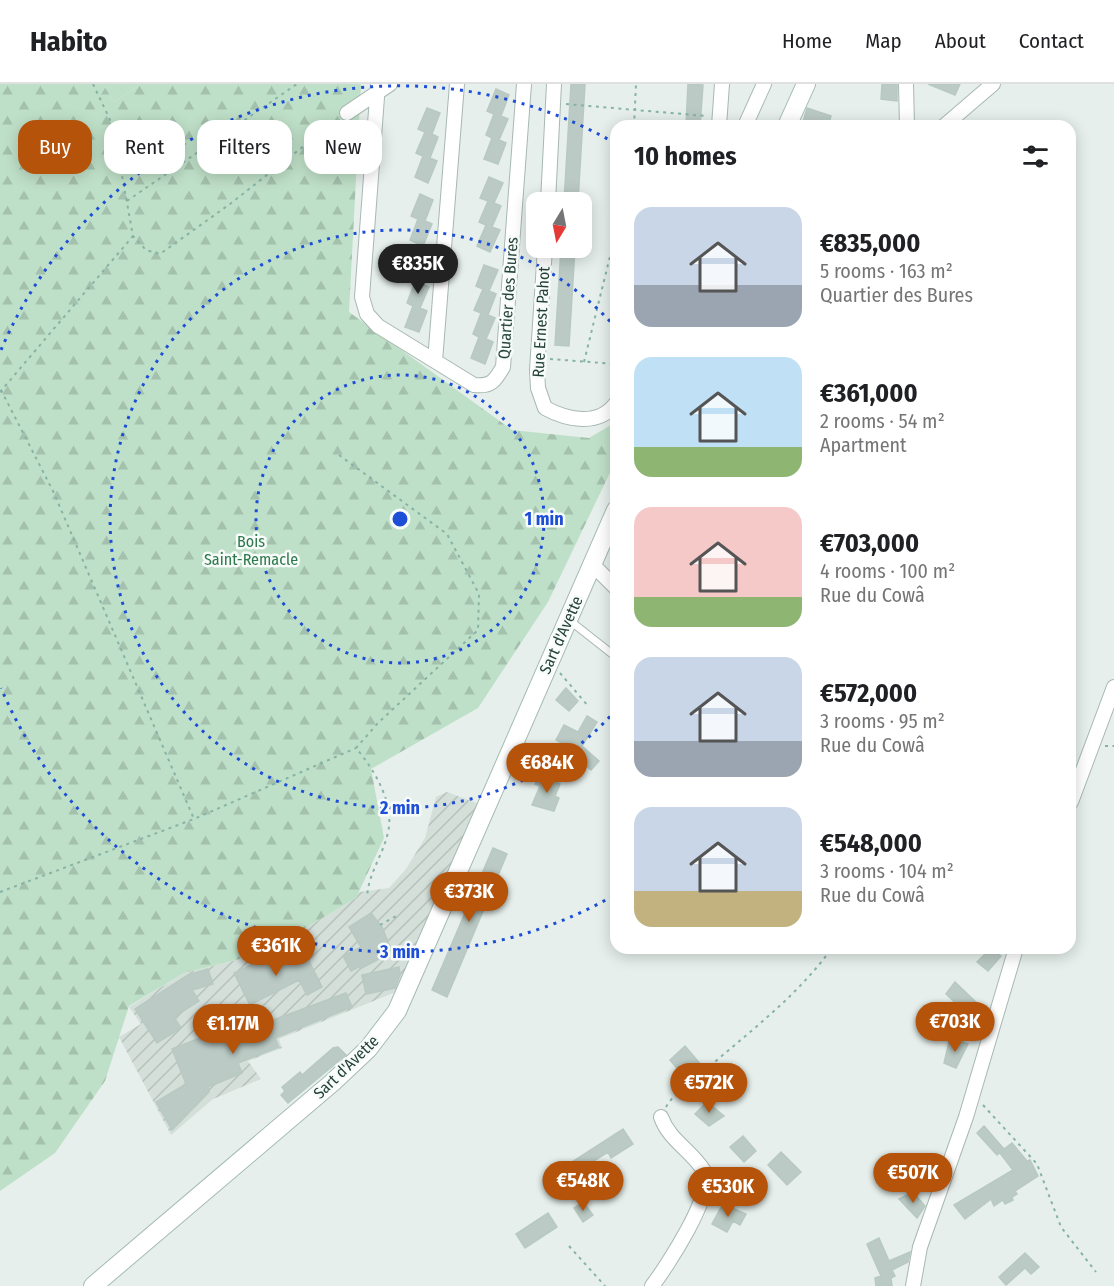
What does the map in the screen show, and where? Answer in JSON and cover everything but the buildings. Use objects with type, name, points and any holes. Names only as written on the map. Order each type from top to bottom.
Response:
[{"type":"street","points":[[347,113],[378,88],[390,84]]},
{"type":"street","points":[[378,88],[362,297],[367,314],[378,326],[435,361],[457,84]]},
{"type":"street","name":"Quartier des Bures","points":[[435,361],[474,384],[485,386],[494,381],[502,367],[524,84]]},
{"type":"street","points":[[549,192],[554,84]]},
{"type":"street","points":[[719,120],[722,84]]},
{"type":"street","points":[[748,120],[764,84]]},
{"type":"street","points":[[790,120],[806,84]]},
{"type":"street","points":[[906,84],[908,120]]},
{"type":"street","points":[[951,120],[993,84]]},
{"type":"street","name":"Rue Ernest Pahot","points":[[544,258],[538,388],[545,408],[566,419],[587,419],[610,411]]},
{"type":"street","name":"Sart d'Avette","points":[[93,1286],[333,1082],[385,1029],[397,1011],[610,524]]},
{"type":"street","points":[[592,564],[610,582]]},
{"type":"street","points":[[1076,789],[1114,687]]},
{"type":"street","points":[[913,1286],[920,1247],[972,1096],[1014,954]]},
{"type":"street","points":[[652,1286],[690,1223],[708,1183],[707,1174],[673,1138],[661,1117]]},
{"type":"lane","points":[[569,620],[610,657]]},
{"type":"path","points":[[93,84],[113,126],[132,236],[146,250],[160,254],[230,204],[347,113]]},
{"type":"path","points":[[127,201],[297,84]]},
{"type":"path","points":[[634,120],[636,84]]},
{"type":"path","points":[[554,103],[711,120]]},
{"type":"path","points":[[132,236],[1,391],[53,491],[194,819]]},
{"type":"path","points":[[584,362],[610,256]]},
{"type":"path","points":[[538,358],[610,364]]},
{"type":"path","points":[[0,892],[194,819],[356,748],[378,723],[478,630],[479,594],[447,534],[339,455]]},
{"type":"path","points":[[548,664],[556,669],[589,706]]},
{"type":"path","points":[[356,748],[369,762],[391,812],[388,833],[368,882],[367,898]]},
{"type":"path","points":[[380,925],[398,915]]},
{"type":"path","points":[[661,1117],[670,1100],[742,1036],[761,1024],[807,979],[827,954]]},
{"type":"path","points":[[972,1096],[1010,1132],[1037,1164],[1061,1227],[1096,1272]]},
{"type":"path","points":[[569,1246],[605,1286]]},
{"type":"shaded area","points":[[447,792],[479,804],[401,990],[279,1039],[282,1048],[248,1061],[261,1079],[213,1099],[171,1135],[119,1037],[141,1024],[129,1007],[184,973],[264,953],[356,898],[359,892],[389,888],[406,869],[425,838],[436,797]]},
{"type":"green space","name":"Bois Saint-Remacle","points":[[0,84],[103,84],[114,102],[141,84],[361,84],[359,120],[304,120],[304,174],[356,174],[349,312],[512,430],[589,438],[610,426],[610,473],[548,602],[478,708],[371,769],[384,838],[356,898],[264,953],[184,973],[129,1006],[105,1081],[55,1153],[0,1191]]},
{"type":"green space","points":[[103,84],[141,84],[114,102]]}]
